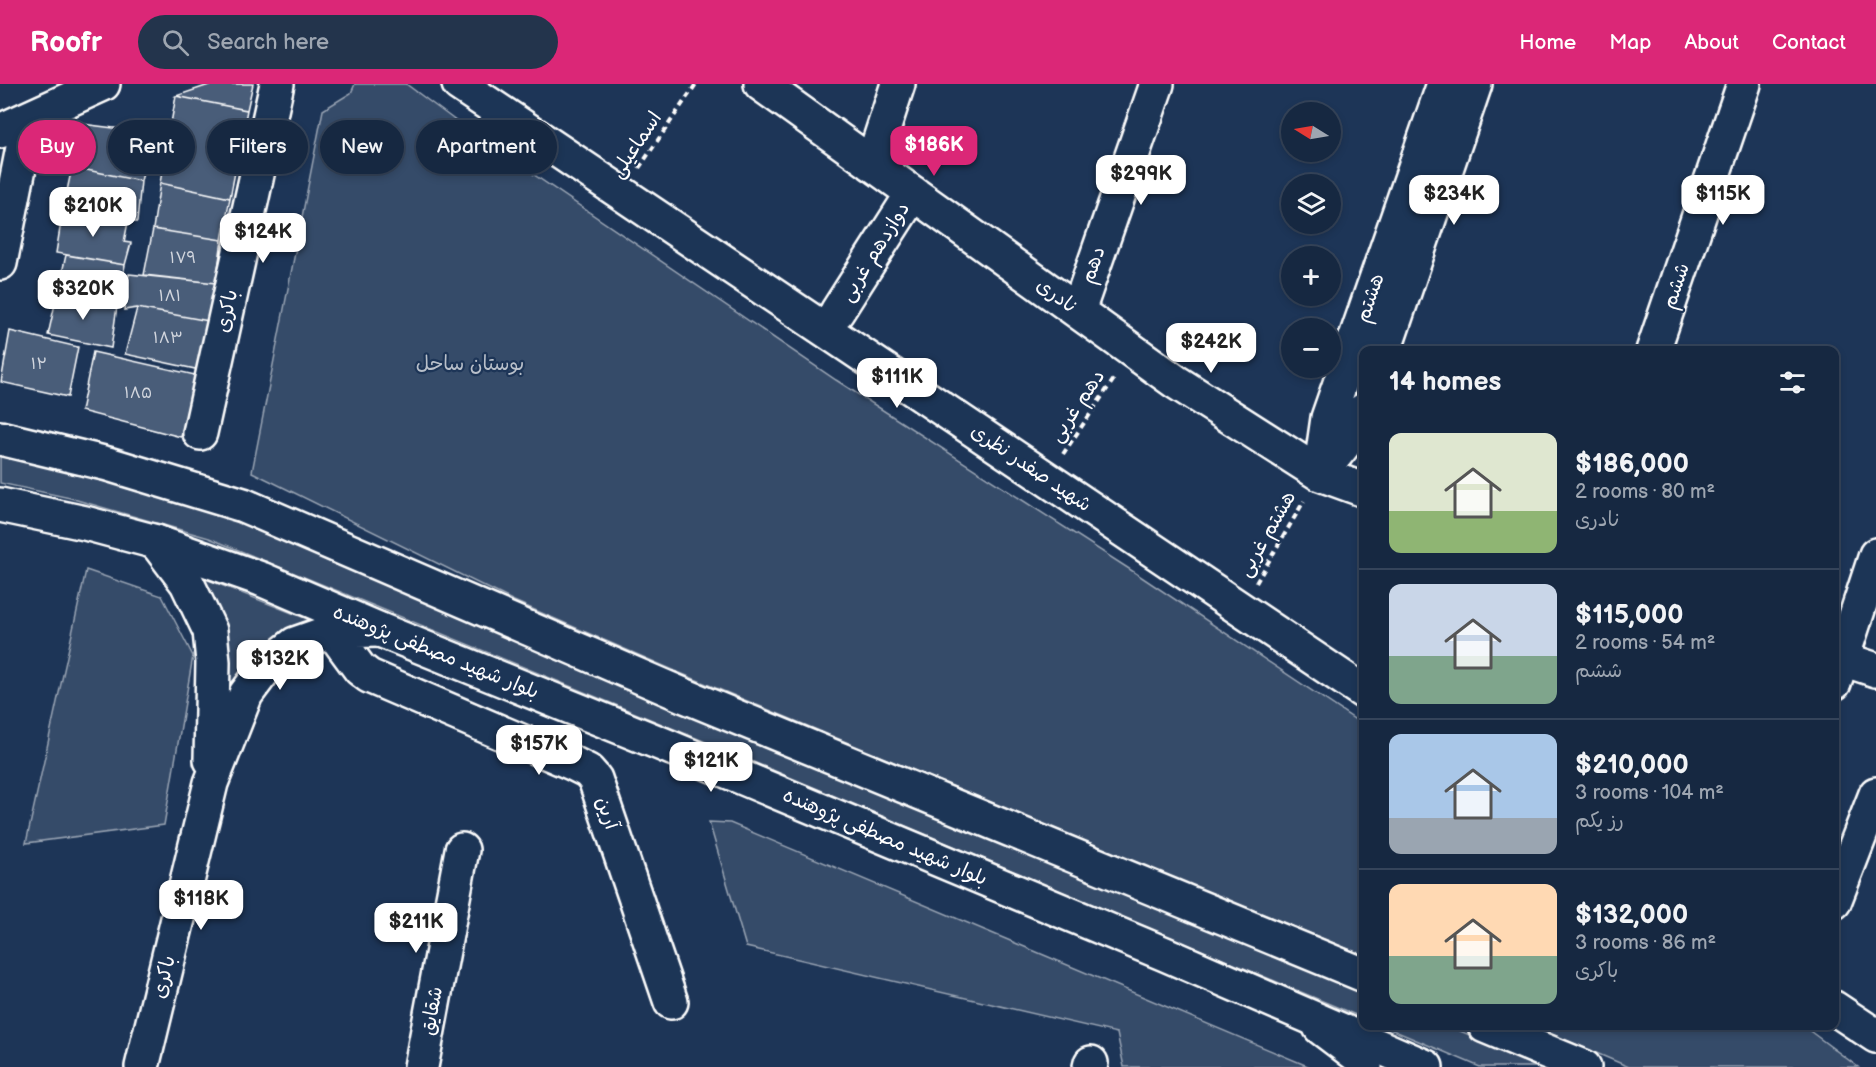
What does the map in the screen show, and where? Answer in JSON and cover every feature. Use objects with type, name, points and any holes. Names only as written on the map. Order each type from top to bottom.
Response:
[{"type":"street","points":[[0,263],[14,125],[103,84]]},
{"type":"street","name":"باکری","points":[[200,433],[276,84]]},
{"type":"street","name":"شهید صفدر نظری","points":[[459,84],[1359,689]]},
{"type":"street","name":"نادری","points":[[761,84],[1176,382],[1320,474],[1359,488]]},
{"type":"street","points":[[872,164],[898,84]]},
{"type":"street","name":"دهم","points":[[1078,311],[1157,84]]},
{"type":"street","name":"هشتم","points":[[1320,474],[1328,418],[1444,84]]},
{"type":"street","name":"هشتم","points":[[1386,346],[1475,84]]},
{"type":"street","name":"ششم","points":[[1655,346],[1744,84]]},
{"type":"street","name":"دوازدهم غربی","points":[[837,312],[913,193]]},
{"type":"street","points":[[1320,474],[1359,423]]},
{"type":"street","points":[[0,438],[108,464],[243,505],[683,695],[1359,973]]},
{"type":"street","name":"بلوار شهید مصطفی پژوهنده","points":[[0,504],[156,542],[261,579],[1100,926],[1426,1067]]},
{"type":"street","name":"باکری","points":[[156,542],[187,583],[210,632],[213,662],[211,783]]},
{"type":"street","points":[[1839,661],[1874,568]]},
{"type":"street","name":"باکری","points":[[151,1065],[211,783],[246,694],[267,666],[295,644],[332,631],[380,630]]},
{"type":"street","name":"آرین","points":[[332,631],[360,669],[369,676],[572,763],[588,771],[596,779],[671,1002]]},
{"type":"street","points":[[1839,666],[1876,670]]},
{"type":"street","points":[[1839,889],[1876,794]]},
{"type":"street","name":"شقایق","points":[[421,1067],[462,850]]},
{"type":"street","points":[[1839,1011],[1876,1036]]},
{"type":"street","points":[[1305,1015],[1361,1058],[1365,1067]]},
{"type":"street","points":[[1495,1030],[1584,1067]]},
{"type":"path","name":"اسماعیلی","points":[[622,193],[696,84]]},
{"type":"path","name":"دهم غربی","points":[[1046,479],[1133,350]]},
{"type":"path","name":"هشتم غربی","points":[[1240,609],[1320,474]]},
{"type":"green space","name":"بوستان ساحل","points":[[355,84],[406,84],[455,120],[416,120],[416,174],[533,174],[836,380],[1137,574],[1359,722],[1359,953],[680,673],[514,601],[252,472],[320,125],[320,174],[404,174],[404,120],[321,120],[323,110],[351,93]]},
{"type":"green space","points":[[0,456],[100,478],[215,512],[1359,989],[1359,1016],[713,745],[209,538],[70,498],[0,483]]},
{"type":"green space","points":[[86,570],[162,596],[193,656],[164,825],[26,843]]},
{"type":"green space","points":[[188,572],[325,626],[299,632],[216,749]]},
{"type":"green space","points":[[709,822],[730,823],[1310,1067],[1124,1067],[1117,1033],[746,947]]},
{"type":"green space","points":[[1392,1030],[1458,1030],[1547,1067],[1480,1067]]},
{"type":"green space","points":[[1542,1030],[1808,1030],[1858,1067],[1629,1067]]},
{"type":"building","points":[[212,84],[253,84],[247,110],[176,96]]},
{"type":"building","points":[[176,96],[247,110],[245,120],[207,120],[207,174],[235,174],[230,198],[160,183],[162,174],[195,174],[195,120],[172,120]]},
{"type":"building","points":[[96,126],[108,127],[108,174],[143,174],[141,181],[96,172]]},
{"type":"building","points":[[96,172],[141,181],[137,222],[63,210],[71,174],[96,174]]},
{"type":"building","points":[[160,183],[230,198],[222,240],[153,229]]},
{"type":"building","points":[[63,210],[128,222],[124,242],[131,243],[125,265],[56,253]]},
{"type":"building","points":[[153,229],[222,240],[216,283],[144,275]]},
{"type":"building","points":[[66,255],[125,265],[117,306],[57,295]]},
{"type":"building","points":[[129,274],[216,283],[209,321],[137,308],[124,310]]},
{"type":"building","points":[[57,295],[117,306],[111,348],[48,335]]},
{"type":"building","points":[[137,308],[209,321],[200,370],[125,354]]},
{"type":"building","points":[[10,331],[78,347],[68,397],[1,382]]},
{"type":"building","points":[[93,352],[195,375],[181,437],[81,411]]}]
